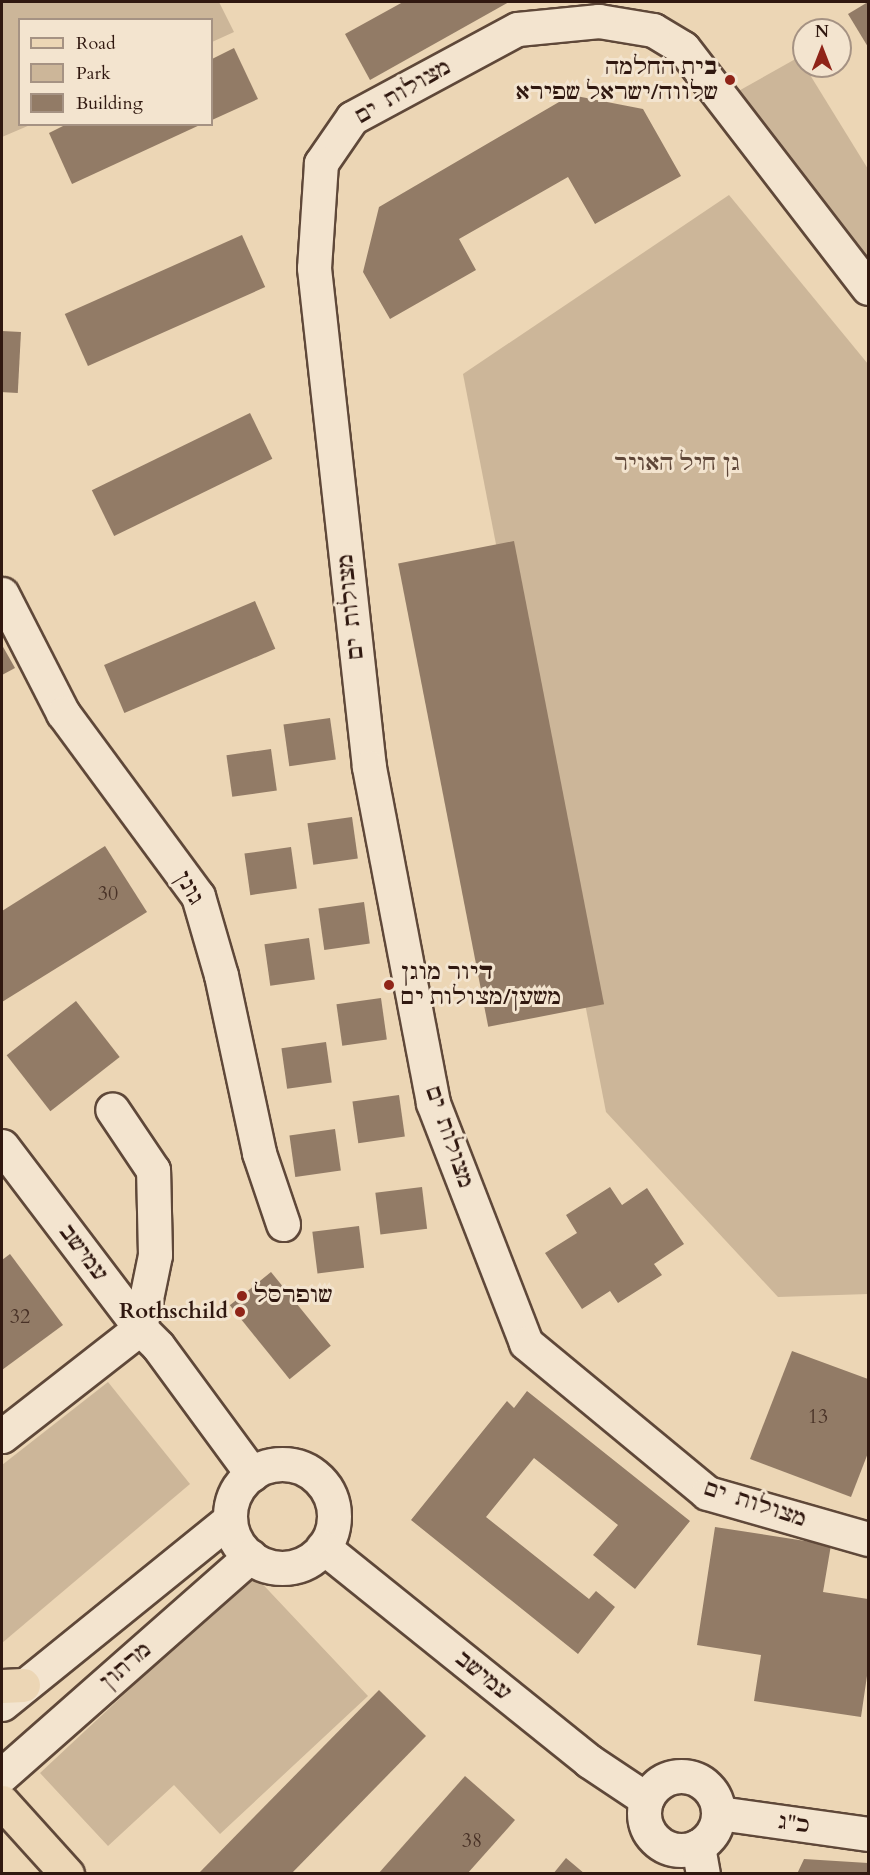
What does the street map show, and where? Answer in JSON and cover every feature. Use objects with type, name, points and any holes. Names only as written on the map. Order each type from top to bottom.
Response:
[{"type":"main road","points":[[2,1802],[67,1874]]},
{"type":"street","name":"מצולות ים","points":[[868,288],[683,48],[654,16],[517,29],[352,118],[321,163],[314,268],[369,767],[433,1103],[526,1343],[706,1493],[868,1539]]},
{"type":"street","name":"גונן","points":[[2,594],[63,713],[198,896],[220,975],[259,1153],[283,1224]]},
{"type":"street","points":[[2,1436],[140,1328],[155,1255],[153,1170],[112,1109]]},
{"type":"street","name":"עמישב","points":[[2,1146],[140,1328],[158,1346],[252,1474]]},
{"type":"street","points":[[281,1464],[299,1466],[314,1475],[327,1489],[333,1505],[334,1523],[323,1547],[303,1564],[287,1568],[271,1567],[250,1556],[234,1537],[229,1521],[237,1489],[252,1474],[281,1464]]},
{"type":"street","points":[[9,1692],[229,1521]]},
{"type":"street","name":"עמישב","points":[[323,1547],[589,1761],[646,1799]]},
{"type":"street","name":"מרתון","points":[[2,1775],[250,1556]]},
{"type":"street","points":[[684,1776],[708,1788],[719,1813],[716,1827],[700,1860],[655,1839],[645,1819],[646,1799],[659,1783],[684,1776]]},
{"type":"street","name":"כ\"ג","points":[[719,1813],[868,1834]]},
{"type":"green space","points":[[2,2],[219,2],[234,32],[213,42],[213,18],[18,18],[18,126],[28,126],[2,137]]},
{"type":"green space","points":[[792,61],[792,78],[812,78],[868,169],[868,276],[726,98]]},
{"type":"green space","name":"גן חיל האויר","points":[[729,195],[868,364],[868,1294],[778,1297],[606,1112],[463,374]]},
{"type":"green space","points":[[108,1382],[190,1484],[2,1643],[2,1465]]},
{"type":"green space","points":[[253,1574],[368,1696],[220,1834],[174,1785],[108,1846],[40,1773]]},
{"type":"building","points":[[403,2],[509,2],[370,80],[345,34]]},
{"type":"building","points":[[868,2],[868,47],[852,18],[848,14]]},
{"type":"building","points":[[234,48],[258,99],[213,120],[213,58]]},
{"type":"building","points":[[571,95],[643,109],[681,176],[595,224],[568,177],[459,239],[476,270],[390,319],[363,272],[379,207]]},
{"type":"building","points":[[63,126],[198,126],[72,184],[49,133]]},
{"type":"building","points":[[242,235],[265,287],[88,366],[65,314]]},
{"type":"building","points":[[2,331],[21,332],[18,393],[2,392]]},
{"type":"building","points":[[250,413],[272,459],[114,536],[92,490]]},
{"type":"building","points":[[514,541],[604,1004],[488,1027],[398,564]]},
{"type":"building","points":[[255,601],[275,649],[124,713],[104,665]]},
{"type":"building","points":[[2,645],[15,668],[2,675]]},
{"type":"building","points":[[330,718],[336,760],[289,766],[283,725]]},
{"type":"building","points":[[271,749],[277,791],[232,797],[226,755]]},
{"type":"building","points":[[352,817],[358,859],[313,865],[307,823]]},
{"type":"building","points":[[105,846],[147,912],[2,1002],[2,911]]},
{"type":"building","points":[[291,847],[297,889],[250,895],[244,854]]},
{"type":"building","points":[[364,902],[370,944],[324,950],[318,908]]},
{"type":"building","points":[[309,938],[315,980],[270,986],[264,944]]},
{"type":"building","points":[[381,998],[387,1040],[342,1046],[336,1004]]},
{"type":"building","points":[[76,1001],[120,1057],[50,1111],[7,1055]]},
{"type":"building","points":[[326,1042],[332,1083],[287,1089],[281,1048]]},
{"type":"building","points":[[399,1095],[405,1137],[358,1143],[352,1102]]},
{"type":"building","points":[[335,1129],[341,1171],[295,1177],[289,1135]]},
{"type":"building","points":[[422,1187],[427,1229],[380,1234],[375,1193]]},
{"type":"building","points":[[610,1187],[622,1205],[647,1188],[684,1244],[654,1264],[662,1275],[618,1303],[610,1291],[582,1309],[545,1253],[577,1233],[566,1215]]},
{"type":"building","points":[[359,1226],[364,1268],[317,1273],[312,1232]]},
{"type":"building","points":[[10,1254],[63,1325],[2,1370],[2,1260]]},
{"type":"building","points":[[271,1272],[331,1346],[290,1379],[230,1305]]},
{"type":"building","points":[[792,1351],[868,1379],[868,1453],[851,1497],[750,1459]]},
{"type":"building","points":[[527,1391],[690,1521],[635,1589],[593,1555],[618,1525],[534,1458],[486,1517],[589,1599],[596,1591],[615,1607],[578,1654],[411,1520],[507,1401],[514,1408]]},
{"type":"building","points":[[715,1527],[831,1545],[823,1592],[868,1599],[868,1669],[861,1717],[754,1701],[761,1655],[697,1645]]},
{"type":"building","points":[[379,1690],[426,1736],[291,1874],[198,1874]]},
{"type":"building","points":[[465,1776],[515,1820],[467,1874],[378,1874]]},
{"type":"building","points":[[566,1858],[585,1874],[553,1874]]},
{"type":"building","points":[[804,1859],[868,1863],[868,1874],[797,1874]]},
{"type":"place","name":"בית החלמה שלווה/ישראל שפירא","points":[[730,80]]},
{"type":"place","name":"דיור מוגן משען/מצולות ים","points":[[389,985]]},
{"type":"place","name":"שופרסל","points":[[242,1296]]},
{"type":"place","name":"Rothschild","points":[[240,1312]]}]
